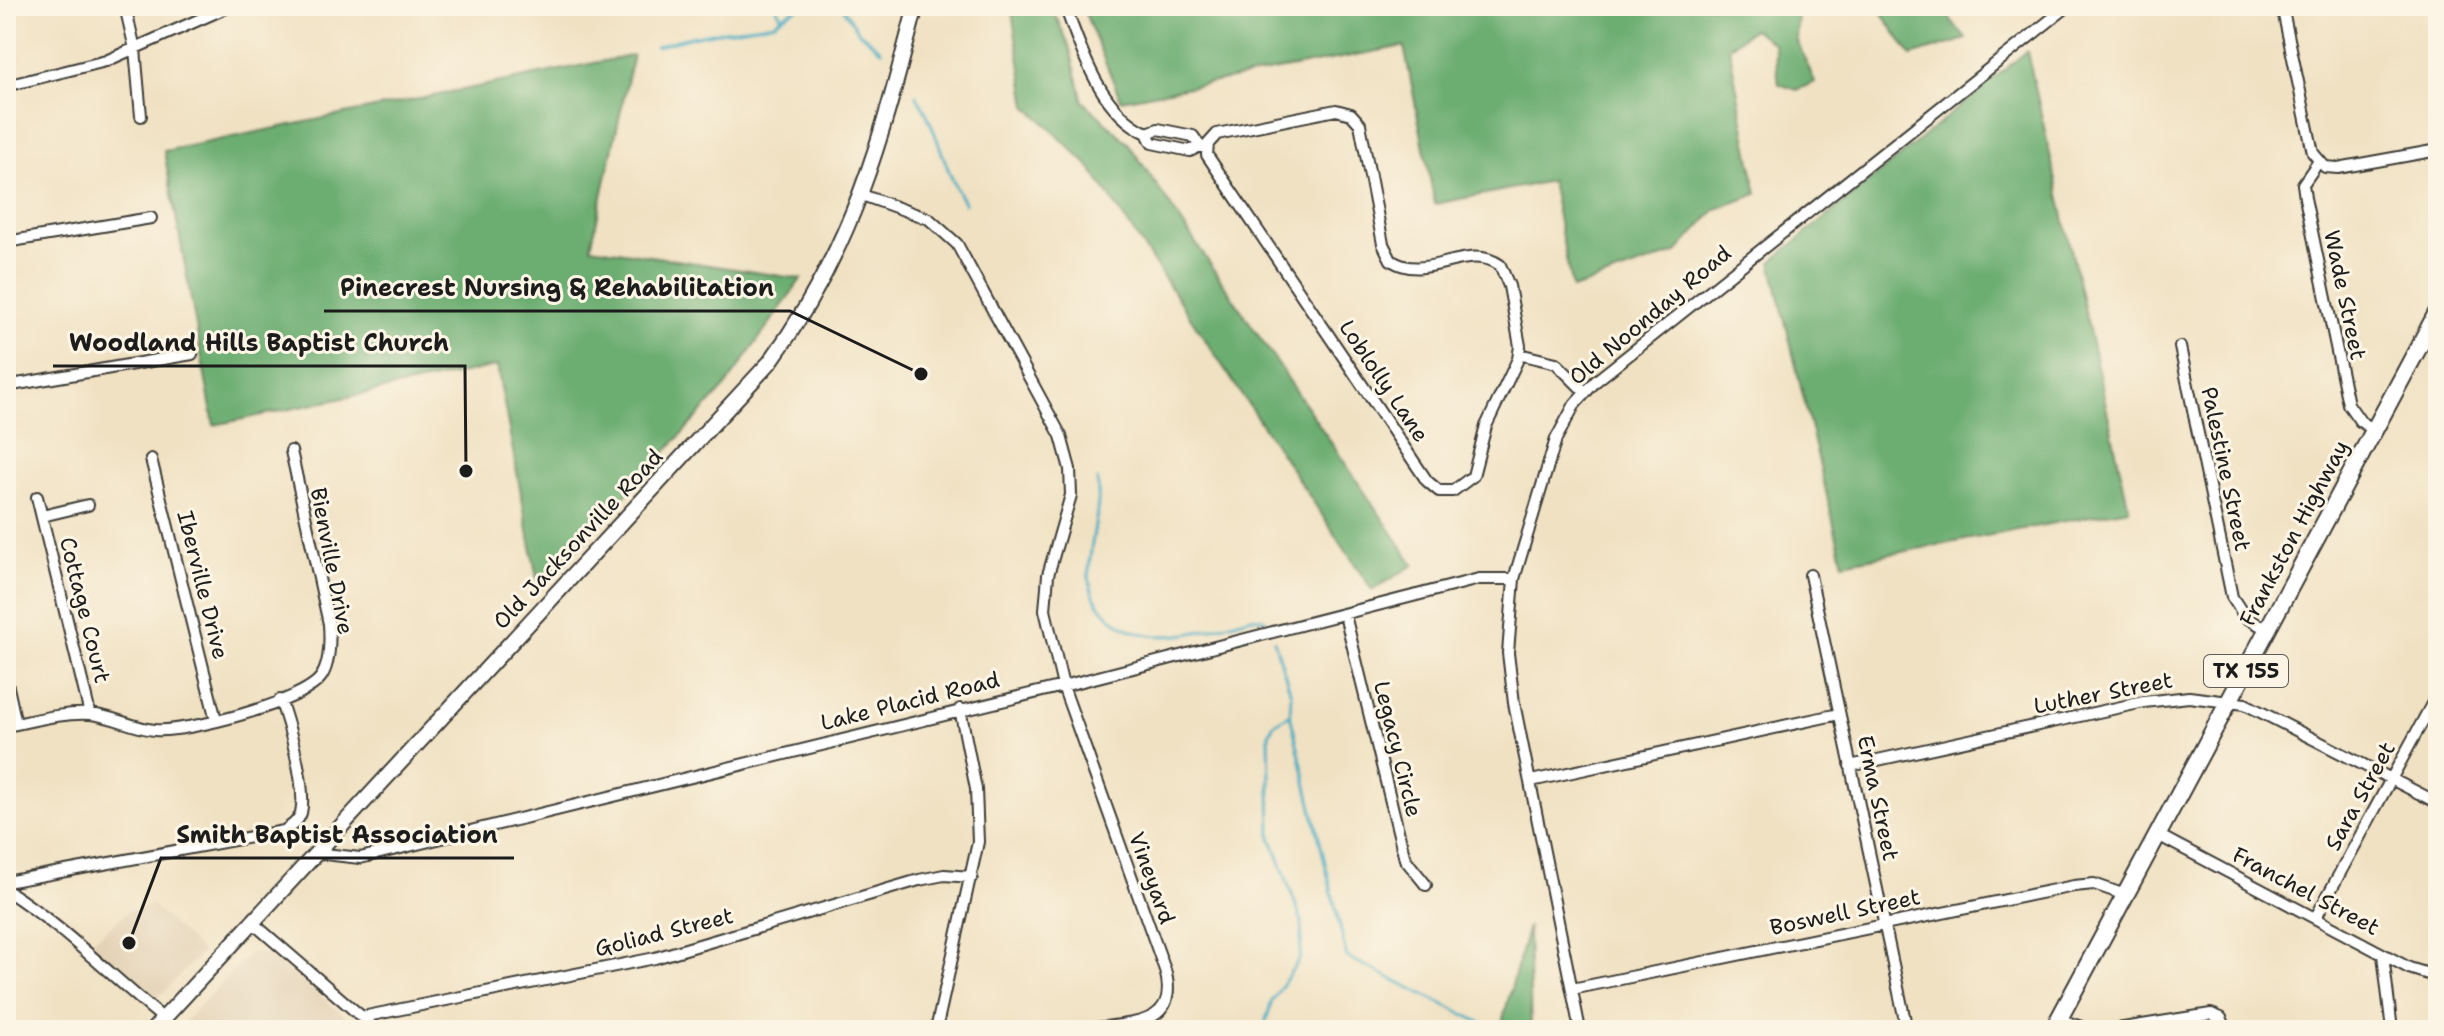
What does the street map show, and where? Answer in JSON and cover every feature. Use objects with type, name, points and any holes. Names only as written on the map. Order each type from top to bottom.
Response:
[{"type":"main road","name":"Old Jacksonville Road","points":[[158,1025],[753,382],[789,335],[818,288],[862,195],[878,148],[916,6]]},
{"type":"main road","name":"Frankston Highway","points":[[2056,1025],[2438,311]]},
{"type":"street","points":[[125,6],[135,49],[141,116]]},
{"type":"street","points":[[6,86],[106,61],[230,6]]},
{"type":"street","points":[[1065,6],[1078,41],[1113,109],[1127,123],[1147,133],[1158,129],[1193,136],[1203,147],[1222,133],[1336,110],[1351,114],[1362,132],[1388,256],[1411,269],[1481,257],[1500,265],[1509,286],[1519,354],[1556,363],[1585,392]]},
{"type":"street","name":"Old Noonday Road","points":[[1580,1030],[1508,653],[1514,579],[1556,439],[1585,392],[2068,6]]},
{"type":"street","points":[[2282,6],[2308,137],[2325,167],[2338,168],[2438,150]]},
{"type":"street","name":"Loblolly Lane","points":[[1203,147],[1432,488],[1453,491],[1473,476],[1486,426],[1519,354]]},
{"type":"street","name":"Wade Street","points":[[2319,161],[2303,184],[2305,198],[2348,404],[2360,421],[2374,430]]},
{"type":"street","points":[[862,195],[929,219],[957,244],[1061,436],[1070,469],[1070,507],[1048,575],[1045,601],[1063,686]]},
{"type":"street","points":[[6,242],[151,218]]},
{"type":"street","name":"Palestine Street","points":[[2180,347],[2232,597],[2245,617],[2268,630]]},
{"type":"street","points":[[6,386],[192,354]]},
{"type":"street","name":"Bienville Drive","points":[[90,714],[158,731],[260,710],[315,684],[323,674],[330,639],[291,451]]},
{"type":"street","name":"Iberville Drive","points":[[151,459],[216,720]]},
{"type":"street","name":"Cottage Court","points":[[37,497],[90,714]]},
{"type":"street","name":"Cottage Court","points":[[42,516],[88,505]]},
{"type":"street","name":"Erma Street","points":[[1810,575],[1907,1030]]},
{"type":"street","name":"Lake Placid Road","points":[[316,853],[360,858],[1063,686],[1479,579],[1514,579]]},
{"type":"street","name":"Legacy Circle","points":[[1345,615],[1405,859],[1426,885]]},
{"type":"street","points":[[6,678],[11,725],[90,714]]},
{"type":"street","name":"Vineyard","points":[[1063,686],[1165,970],[1170,995],[1168,1004],[1156,1015],[1088,1029]]},
{"type":"street","name":"Sara Street","points":[[2316,917],[2438,693]]},
{"type":"street","name":"Luther Street","points":[[1850,766],[2144,702],[2189,697],[2230,700],[2258,709],[2438,803]]},
{"type":"street","points":[[6,882],[284,831],[295,824],[301,812],[301,794],[289,723],[280,700]]},
{"type":"street","points":[[936,1030],[978,842],[978,804],[960,709]]},
{"type":"street","points":[[1531,781],[1839,714]]},
{"type":"street","name":"Franchel Street","points":[[2158,835],[2383,955],[2409,968],[2438,977]]},
{"type":"street","name":"Goliad Street","points":[[362,1017],[655,958],[919,880],[944,875],[972,877]]},
{"type":"street","name":"Boswell Street","points":[[1572,989],[2087,885],[2125,895]]},
{"type":"street","points":[[6,890],[70,936],[158,1025]]},
{"type":"street","points":[[253,923],[377,1030]]},
{"type":"street","points":[[2383,955],[2392,1030]]},
{"type":"street","points":[[2111,1030],[2211,1014],[2221,1018],[2227,1030]]},
{"type":"street","points":[[2056,1025],[2090,1030]]},
{"type":"shaded area","points":[[152,905],[202,952],[155,1001],[89,944],[129,911]]},
{"type":"shaded area","points":[[250,953],[269,954],[362,1030],[177,1030]]},
{"type":"green space","points":[[1011,6],[1051,6],[1069,45],[1083,101],[1128,143],[1414,565],[1372,590],[1090,167],[1027,106]]},
{"type":"green space","points":[[1082,6],[1806,6],[1798,10],[1796,39],[1815,82],[1797,90],[1779,84],[1774,44],[1753,29],[1729,47],[1757,194],[1716,209],[1676,253],[1572,289],[1551,181],[1435,204],[1404,46],[1121,100]]},
{"type":"green space","points":[[1877,6],[1940,6],[1966,39],[1911,56]]},
{"type":"green space","points":[[2027,51],[2129,509],[1843,563],[1771,262]]},
{"type":"green space","points":[[633,55],[591,247],[801,279],[725,387],[539,589],[497,366],[214,425],[164,151]]},
{"type":"green space","points":[[1528,926],[1531,1030],[1503,1030],[1503,1019]]},
{"type":"waterway","points":[[775,6],[782,17],[802,6]]},
{"type":"waterway","points":[[841,6],[859,32],[881,50]]},
{"type":"waterway","points":[[656,47],[698,36],[774,23],[782,17]]},
{"type":"waterway","points":[[916,95],[965,204]]},
{"type":"waterway","points":[[1097,480],[1098,504],[1089,577],[1095,598],[1108,615],[1124,627],[1159,636],[1196,632],[1252,617],[1264,619],[1268,627]]},
{"type":"waterway","points":[[1274,640],[1291,694],[1290,714],[1347,957],[1496,1030]]},
{"type":"waterway","points":[[1263,1030],[1272,1001],[1300,958],[1302,922],[1271,837],[1269,734],[1274,724],[1289,715]]},
{"type":"place","name":"Pinecrest Nursing & Rehabilitation","points":[[921,374]]},
{"type":"place","name":"Woodland Hills Baptist Church","points":[[466,471]]},
{"type":"place","name":"Smith Baptist Association","points":[[129,943]]}]
